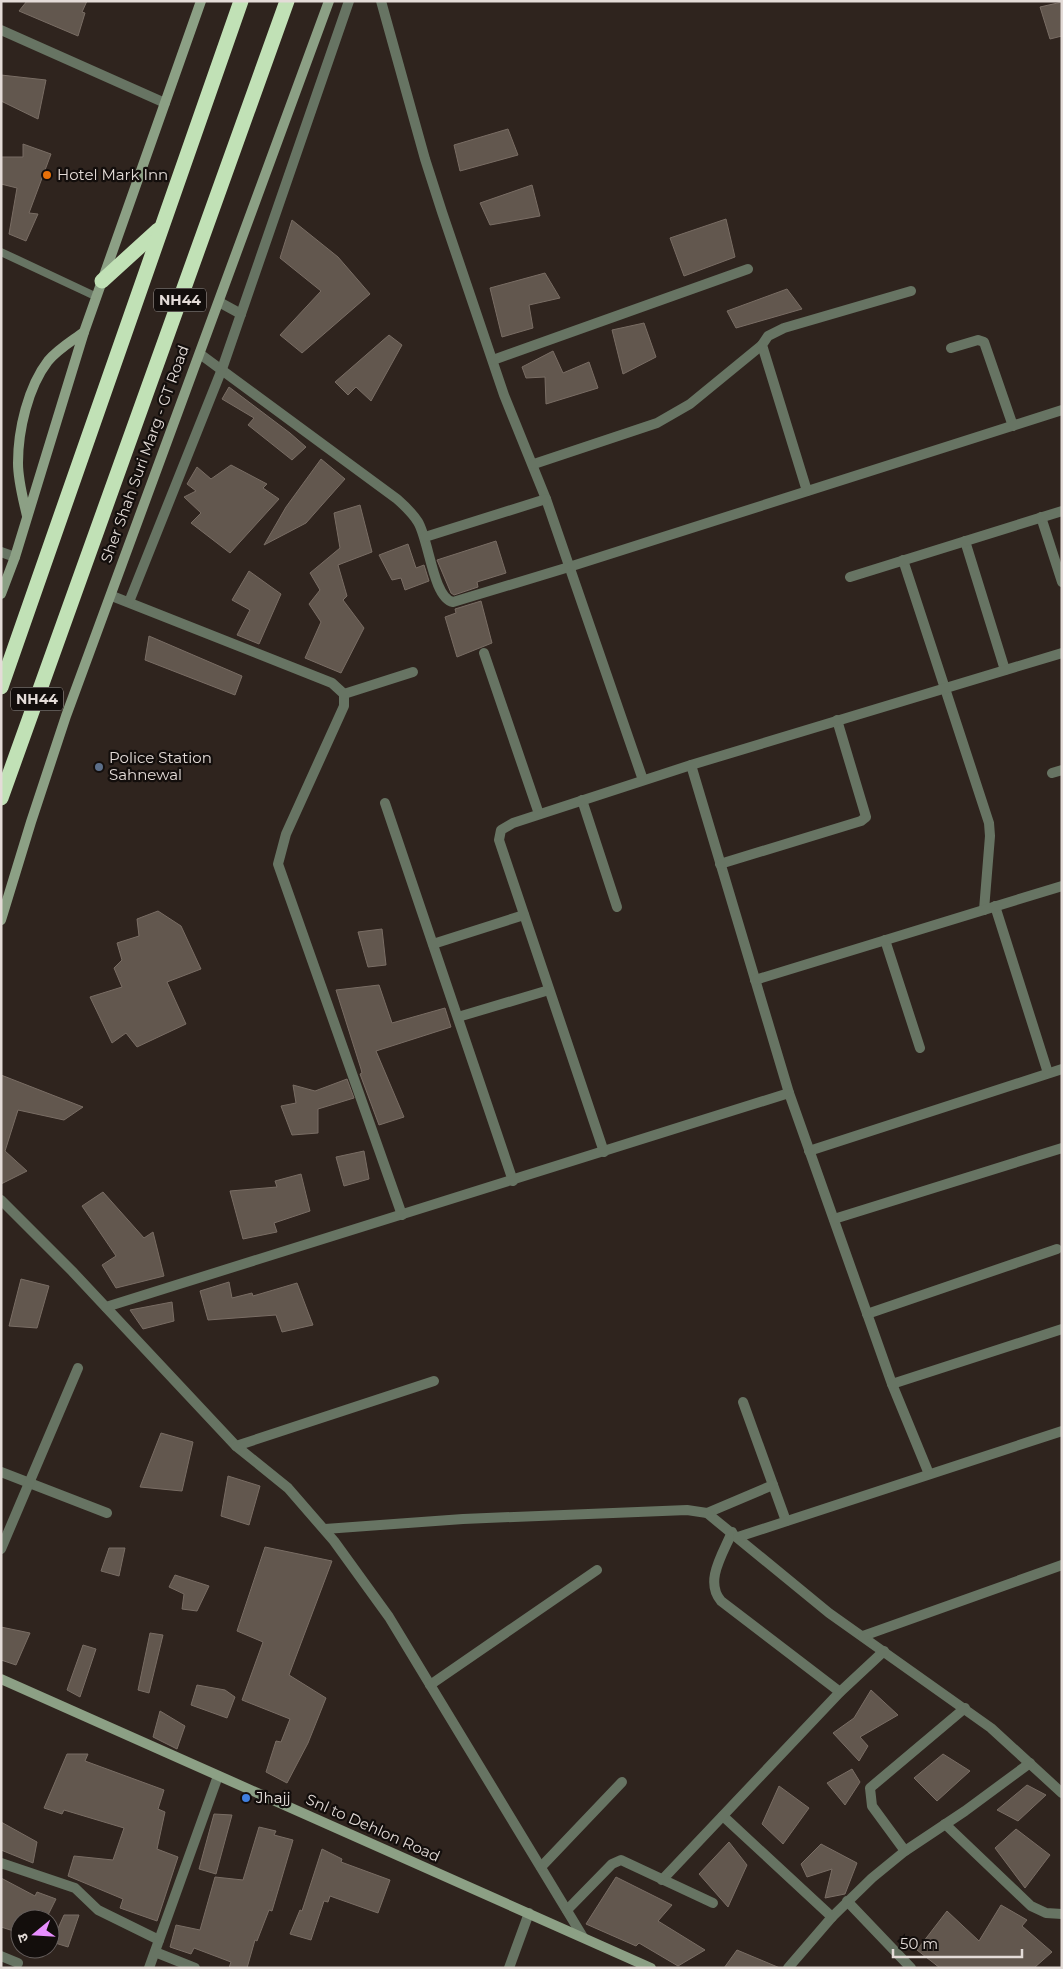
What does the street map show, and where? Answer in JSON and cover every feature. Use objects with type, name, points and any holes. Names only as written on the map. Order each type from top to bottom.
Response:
[{"type":"highway","name":"NH44","points":[[1,687],[241,1]]},
{"type":"highway","name":"Sher Shah Suri Marg - GT Road","points":[[1,798],[287,1]]},
{"type":"highway","points":[[102,281],[160,229]]},
{"type":"street","points":[[1,594],[15,557],[84,332],[201,1]]},
{"type":"street","name":"Sher Shah Suri Marg - GT Road","points":[[1,920],[66,716],[112,596],[329,1]]},
{"type":"street","points":[[129,602],[222,369],[349,1]]},
{"type":"street","points":[[381,1],[425,159],[493,360],[514,419],[534,464],[643,780]]},
{"type":"street","points":[[1,30],[165,103]]},
{"type":"street","points":[[493,360],[748,269]]},
{"type":"street","points":[[534,464],[657,423],[690,404],[762,345],[768,336],[784,328],[911,291]]},
{"type":"street","points":[[219,302],[241,314]]},
{"type":"street","points":[[27,517],[18,464],[19,442],[28,405],[38,376],[49,360],[84,332]]},
{"type":"street","points":[[951,348],[978,340],[984,342],[1013,426]]},
{"type":"street","points":[[762,345],[807,491]]},
{"type":"street","points":[[200,354],[397,499],[419,523],[425,537],[439,587],[449,601],[466,600],[569,568],[1062,410]]},
{"type":"street","points":[[425,537],[546,499]]},
{"type":"street","points":[[850,577],[1062,511]]},
{"type":"street","points":[[1041,517],[1062,582]]},
{"type":"street","points":[[965,541],[1005,670]]},
{"type":"street","points":[[1,552],[15,557]]},
{"type":"street","points":[[903,560],[989,823],[990,836],[984,910]]},
{"type":"street","points":[[112,596],[332,683],[344,694],[344,706],[286,834],[278,864],[402,1215]]},
{"type":"street","points":[[484,653],[539,814]]},
{"type":"street","points":[[604,1152],[499,835],[506,826],[690,765],[1062,653]]},
{"type":"street","points":[[344,694],[413,672]]},
{"type":"street","points":[[720,864],[861,821],[866,817],[837,720]]},
{"type":"street","points":[[690,765],[788,1093],[892,1384],[929,1474]]},
{"type":"street","points":[[582,800],[617,907]]},
{"type":"street","points":[[385,802],[513,1181]]},
{"type":"street","points":[[755,980],[1062,886]]},
{"type":"street","points":[[995,906],[1048,1073]]},
{"type":"street","points":[[433,944],[524,915]]},
{"type":"street","points":[[885,940],[920,1048]]},
{"type":"street","points":[[458,1017],[549,990]]},
{"type":"street","points":[[809,1150],[1062,1069]]},
{"type":"street","points":[[106,1307],[513,1181],[788,1093]]},
{"type":"street","points":[[834,1219],[1062,1148]]},
{"type":"street","points":[[1,1200],[106,1307],[236,1446],[288,1488],[325,1529],[369,1587],[583,1937]]},
{"type":"street","points":[[867,1314],[1057,1249]]},
{"type":"street","points":[[892,1384],[1062,1329]]},
{"type":"street","points":[[1,1550],[78,1368]]},
{"type":"street","points":[[236,1446],[434,1380]]},
{"type":"street","points":[[743,1402],[786,1521]]},
{"type":"street","points":[[840,1692],[721,1601],[715,1594],[713,1578],[735,1535],[786,1521],[1062,1430]]},
{"type":"street","points":[[1,1472],[108,1513]]},
{"type":"street","points":[[707,1513],[773,1485]]},
{"type":"street","points":[[325,1529],[463,1519],[687,1510],[707,1513],[829,1612],[992,1728],[1060,1789]]},
{"type":"street","points":[[863,1636],[1062,1565]]},
{"type":"street","points":[[430,1685],[597,1570]]},
{"type":"street","points":[[662,1880],[840,1692],[884,1651]]},
{"type":"street","name":"Snl to Dehlon Road","points":[[1,1678],[651,1968]]},
{"type":"street","points":[[905,1851],[872,1806],[870,1788],[966,1708]]},
{"type":"street","points":[[788,1968],[847,1902],[905,1851],[1030,1764]]},
{"type":"street","points":[[149,1968],[218,1776]]},
{"type":"street","points":[[541,1867],[622,1782]]},
{"type":"street","points":[[723,1816],[832,1917]]},
{"type":"street","points":[[945,1824],[1031,1906],[1046,1913],[1062,1914]]},
{"type":"street","points":[[567,1910],[616,1861],[621,1860],[712,1903]]},
{"type":"street","points":[[1,1863],[74,1888],[98,1910],[159,1940]]},
{"type":"street","points":[[847,1902],[911,1968]]},
{"type":"street","points":[[509,1968],[529,1913]]},
{"type":"street","points":[[155,1952],[195,1968]]},
{"type":"street","points":[[1,1956],[18,1962]]},
{"type":"lane","points":[[1,252],[97,297]]},
{"type":"building","points":[[27,1],[87,1],[82,12],[85,13],[78,36],[19,11]]},
{"type":"building","points":[[1062,2],[1062,36],[1050,39],[1040,7]]},
{"type":"building","points":[[1,75],[46,80],[38,119],[1,101]]},
{"type":"building","points":[[508,129],[518,155],[460,171],[454,145]]},
{"type":"building","points":[[23,144],[51,154],[29,213],[38,214],[26,241],[9,234],[17,188],[1,184],[1,157],[23,157]]},
{"type":"building","points":[[532,185],[540,216],[490,225],[480,203]]},
{"type":"building","points":[[726,219],[735,257],[684,276],[670,238]]},
{"type":"building","points":[[292,220],[338,257],[370,294],[302,353],[280,335],[321,291],[280,258]]},
{"type":"building","points":[[545,273],[560,298],[529,305],[533,328],[502,337],[490,288]]},
{"type":"building","points":[[787,289],[802,309],[736,328],[727,311]]},
{"type":"building","points":[[644,323],[656,357],[623,374],[612,330]]},
{"type":"building","points":[[389,335],[402,345],[371,401],[356,387],[348,395],[335,382]]},
{"type":"building","points":[[553,351],[563,373],[589,362],[598,388],[546,404],[545,377],[526,378],[522,367]]},
{"type":"building","points":[[229,387],[306,447],[292,460],[248,425],[254,418],[222,399]]},
{"type":"building","points":[[321,459],[345,479],[306,523],[264,545],[286,507]]},
{"type":"building","points":[[231,465],[267,484],[263,488],[279,499],[230,553],[191,523],[201,513],[184,497],[196,491],[187,484],[197,467],[211,479]]},
{"type":"building","points":[[360,505],[372,552],[338,565],[347,596],[343,600],[364,628],[341,673],[305,658],[321,622],[309,604],[320,590],[310,573],[340,548],[334,513]]},
{"type":"building","points":[[496,541],[506,573],[477,582],[478,587],[454,595],[451,593],[437,560]]},
{"type":"building","points":[[408,544],[416,568],[424,565],[429,581],[405,590],[401,578],[392,580],[379,555]]},
{"type":"building","points":[[249,571],[281,594],[259,644],[237,635],[250,610],[232,600]]},
{"type":"building","points":[[481,601],[492,643],[457,657],[445,617],[456,613],[455,609]]},
{"type":"building","points":[[149,636],[242,676],[235,695],[145,660]]},
{"type":"building","points":[[158,911],[181,926],[201,969],[167,982],[186,1024],[137,1047],[126,1033],[112,1043],[90,997],[122,987],[114,968],[122,960],[117,943],[139,936],[137,919]]},
{"type":"building","points":[[382,929],[386,965],[368,967],[358,932]]},
{"type":"building","points":[[379,985],[392,1023],[445,1008],[451,1027],[376,1051],[404,1117],[379,1125],[360,1074],[362,1073],[361,1069],[336,990]]},
{"type":"building","points":[[1,1075],[83,1107],[64,1120],[18,1110],[5,1151],[27,1171],[1,1184]]},
{"type":"building","points":[[347,1079],[354,1098],[318,1109],[318,1133],[292,1135],[281,1106],[296,1103],[293,1085],[315,1091]]},
{"type":"building","points":[[364,1151],[369,1179],[344,1186],[336,1157]]},
{"type":"building","points":[[301,1174],[310,1211],[274,1223],[277,1232],[243,1239],[230,1191],[277,1187],[275,1181]]},
{"type":"building","points":[[103,1192],[144,1238],[153,1232],[164,1276],[116,1288],[102,1265],[116,1256],[82,1206]]},
{"type":"building","points":[[21,1279],[49,1286],[37,1328],[9,1326]]},
{"type":"building","points":[[229,1282],[232,1298],[252,1293],[253,1296],[297,1283],[313,1325],[282,1332],[276,1315],[208,1320],[200,1291]]},
{"type":"building","points":[[172,1302],[174,1321],[143,1329],[130,1310]]},
{"type":"building","points":[[161,1433],[193,1442],[182,1491],[140,1487]]},
{"type":"building","points":[[228,1476],[260,1486],[249,1525],[221,1516]]},
{"type":"building","points":[[265,1547],[332,1561],[289,1675],[326,1698],[308,1743],[287,1783],[266,1772],[276,1741],[281,1742],[290,1719],[242,1700],[263,1642],[237,1631]]},
{"type":"building","points":[[109,1548],[125,1548],[119,1576],[101,1571]]},
{"type":"building","points":[[175,1575],[209,1586],[197,1611],[182,1609],[184,1594],[169,1587]]},
{"type":"building","points":[[1,1627],[30,1633],[16,1665],[1,1660]]},
{"type":"building","points":[[150,1633],[163,1635],[149,1693],[138,1690]]},
{"type":"building","points":[[83,1645],[96,1649],[80,1697],[67,1690]]},
{"type":"building","points":[[197,1685],[225,1690],[235,1697],[227,1718],[191,1705]]},
{"type":"building","points":[[871,1690],[898,1715],[860,1737],[868,1746],[859,1761],[833,1733],[854,1718]]},
{"type":"building","points":[[160,1711],[185,1726],[177,1749],[153,1737]]},
{"type":"building","points":[[67,1754],[88,1754],[85,1761],[164,1790],[158,1809],[165,1812],[157,1849],[178,1857],[157,1921],[120,1908],[123,1899],[68,1876],[74,1856],[113,1860],[124,1828],[64,1810],[62,1814],[44,1808]]},
{"type":"building","points":[[943,1754],[970,1771],[937,1801],[914,1778]]},
{"type":"building","points":[[852,1769],[860,1782],[845,1805],[827,1783]]},
{"type":"building","points":[[1027,1785],[1046,1795],[1018,1821],[997,1810]]},
{"type":"building","points":[[779,1786],[809,1808],[783,1844],[762,1824]]},
{"type":"building","points":[[214,1814],[232,1815],[216,1874],[199,1869]]},
{"type":"building","points":[[1,1822],[37,1842],[33,1863],[1,1850]]},
{"type":"building","points":[[259,1827],[276,1831],[274,1835],[293,1840],[272,1911],[269,1910],[257,1941],[255,1940],[247,1968],[229,1968],[231,1962],[194,1948],[191,1954],[170,1947],[176,1925],[200,1930],[215,1877],[243,1880]]},
{"type":"building","points":[[1016,1829],[1050,1855],[1025,1888],[995,1848]]},
{"type":"building","points":[[729,1842],[747,1865],[728,1907],[699,1874]]},
{"type":"building","points":[[821,1844],[857,1863],[845,1894],[825,1898],[832,1869],[807,1877],[801,1864]]},
{"type":"building","points":[[322,1849],[342,1859],[341,1862],[390,1880],[378,1913],[330,1896],[328,1902],[324,1901],[311,1940],[290,1934],[300,1910],[302,1911]]},
{"type":"building","points":[[616,1877],[672,1905],[658,1921],[705,1950],[678,1966],[639,1943],[636,1946],[586,1924]]},
{"type":"building","points":[[1,1878],[35,1896],[37,1892],[56,1899],[51,1909],[10,1909],[10,1930],[1,1927]]},
{"type":"building","points":[[1001,1905],[1027,1920],[1022,1926],[1052,1952],[1034,1968],[940,1968],[917,1950],[947,1911],[979,1941]]},
{"type":"building","points":[[64,1915],[79,1915],[68,1947],[60,1944],[60,1924]]},
{"type":"building","points":[[737,1950],[780,1968],[724,1968]]},
{"type":"place","name":"Hotel Mark Inn","points":[[47,175]]},
{"type":"place","name":"Police Station Sahnewal","points":[[99,767]]},
{"type":"place","name":"Jhajj","points":[[246,1798]]}]
